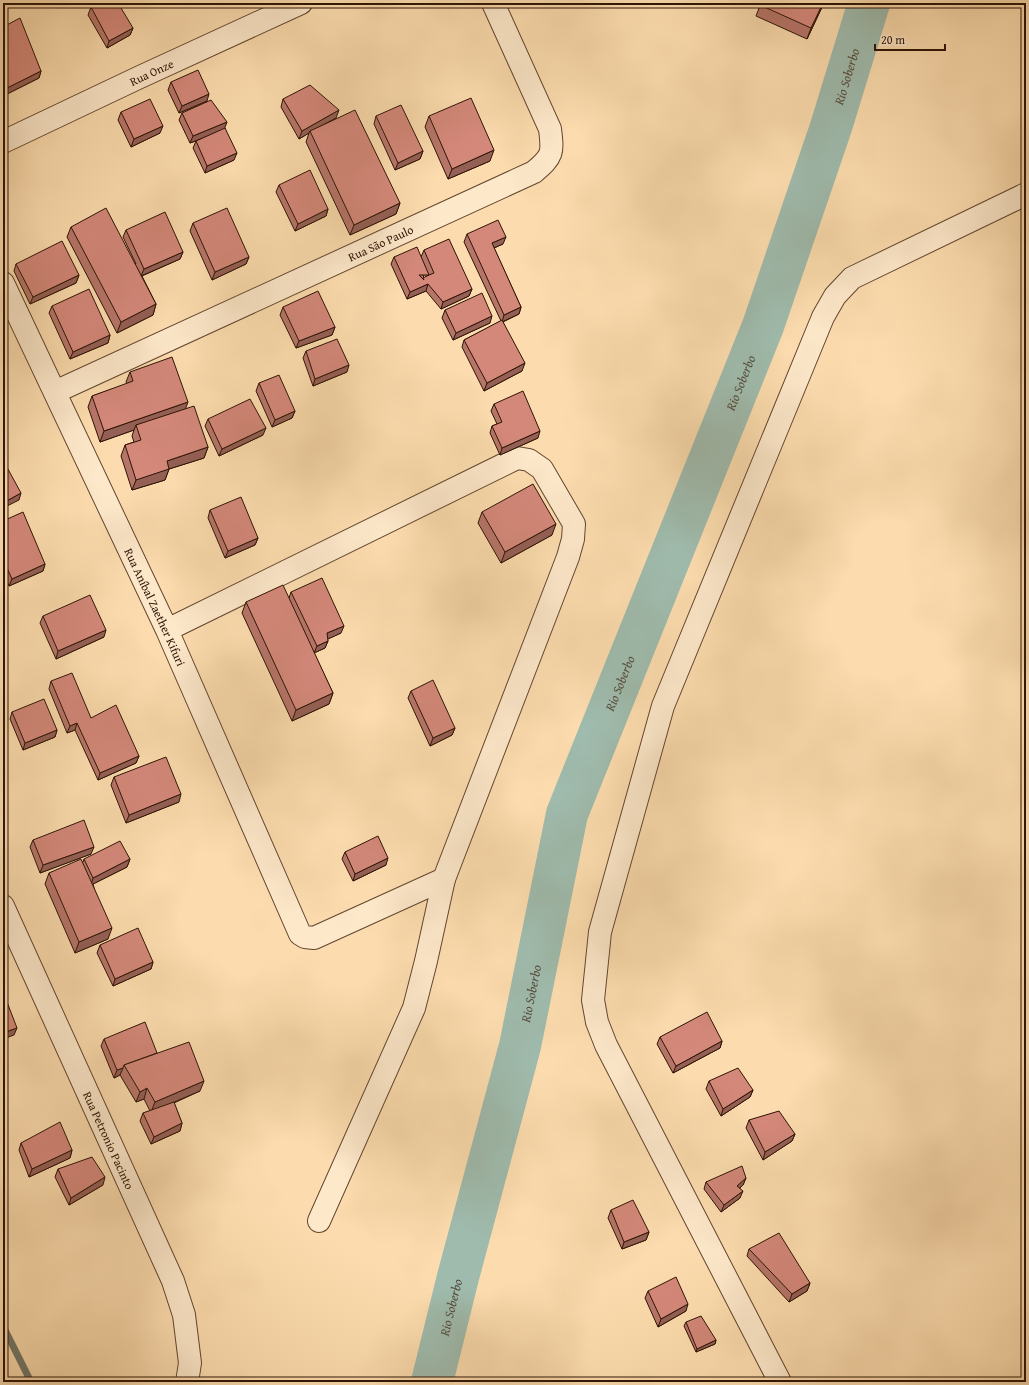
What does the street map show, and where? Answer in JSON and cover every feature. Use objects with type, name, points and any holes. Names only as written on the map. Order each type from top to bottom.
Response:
[{"type":"street","name":"Rua Onze","points":[[3,142],[301,3]]},
{"type":"street","name":"Rua São Paulo","points":[[56,392],[534,172],[547,161],[552,147],[550,129],[493,3]]},
{"type":"street","points":[[780,1382],[606,1045],[599,1028],[593,1000],[600,932],[663,706],[823,317],[835,296],[852,278],[1026,194]]},
{"type":"street","name":"Rua Aníbal Zaether Kifuri","points":[[3,283],[56,392],[167,630],[300,934],[305,937],[314,938],[444,879]]},
{"type":"street","points":[[167,630],[517,458],[529,460],[542,469],[574,524],[573,539],[568,557],[444,879],[414,1008],[319,1221]]},
{"type":"street","name":"Rua Petronio Pacinto","points":[[3,906],[173,1280],[184,1315],[190,1363],[187,1382]]},
{"type":"building","points":[[98,3],[118,3],[133,28],[109,41],[91,7]]},
{"type":"building","points":[[761,3],[823,3],[811,28],[760,5]]},
{"type":"building","points":[[20,18],[41,71],[5,89],[3,84],[3,27]]},
{"type":"building","points":[[198,70],[209,94],[182,106],[171,82]]},
{"type":"building","points":[[310,85],[339,110],[302,131],[283,99]]},
{"type":"building","points":[[471,98],[494,150],[452,169],[429,116]]},
{"type":"building","points":[[150,99],[163,126],[134,139],[121,112]]},
{"type":"building","points":[[211,100],[227,122],[193,136],[182,113]]},
{"type":"building","points":[[401,105],[423,151],[398,163],[376,116]]},
{"type":"building","points":[[355,110],[400,203],[354,225],[310,131]]},
{"type":"building","points":[[225,128],[237,153],[207,166],[196,141]]},
{"type":"building","points":[[310,170],[328,209],[298,224],[279,185]]},
{"type":"building","points":[[106,208],[156,304],[121,322],[71,227]]},
{"type":"building","points":[[227,208],[249,257],[215,272],[193,223]]},
{"type":"building","points":[[165,212],[183,252],[144,269],[126,230]]},
{"type":"building","points":[[498,220],[506,237],[492,243],[521,307],[504,315],[467,234]]},
{"type":"building","points":[[449,239],[472,289],[443,302],[428,284],[410,292],[394,257],[417,247],[429,275],[434,273],[424,250]],"holes":[[[419,275],[429,275],[423,278],[424,280]]]},
{"type":"building","points":[[62,241],[79,275],[33,297],[16,264]]},
{"type":"building","points":[[89,289],[110,335],[73,352],[52,306]]},
{"type":"building","points":[[318,291],[335,327],[299,341],[283,307]]},
{"type":"building","points":[[482,293],[492,316],[456,333],[445,310]]},
{"type":"building","points":[[502,320],[525,363],[487,383],[464,340]]},
{"type":"building","points":[[337,339],[349,365],[315,379],[306,351]]},
{"type":"building","points":[[172,357],[188,402],[104,431],[92,396],[133,381],[130,372]]},
{"type":"building","points":[[279,375],[295,411],[275,420],[259,383]]},
{"type":"building","points":[[523,391],[540,431],[502,448],[492,426],[502,422],[494,404]]},
{"type":"building","points":[[250,399],[266,428],[222,449],[208,419]]},
{"type":"building","points":[[194,406],[208,447],[167,461],[169,469],[136,480],[125,445],[141,440],[136,425]]},
{"type":"building","points":[[3,460],[21,493],[3,503]]},
{"type":"building","points":[[533,484],[556,524],[505,552],[482,512]]},
{"type":"building","points":[[241,497],[258,538],[228,551],[210,510]]},
{"type":"building","points":[[23,512],[45,564],[12,579],[3,559],[3,521]]},
{"type":"building","points":[[322,578],[344,626],[327,633],[328,641],[317,646],[291,592]]},
{"type":"building","points":[[283,585],[333,693],[296,710],[246,602]]},
{"type":"building","points":[[90,595],[106,630],[58,651],[43,616]]},
{"type":"building","points":[[72,673],[91,718],[116,705],[139,756],[100,773],[77,723],[70,726],[51,681]]},
{"type":"building","points":[[433,680],[455,728],[433,738],[411,691]]},
{"type":"building","points":[[44,699],[57,730],[25,743],[12,712]]},
{"type":"building","points":[[166,757],[181,794],[129,815],[114,777]]},
{"type":"building","points":[[84,820],[94,847],[43,865],[33,840]]},
{"type":"building","points":[[378,836],[388,858],[355,874],[345,852]]},
{"type":"building","points":[[120,841],[130,859],[93,878],[84,859]]},
{"type":"building","points":[[81,859],[112,928],[79,942],[49,873]]},
{"type":"building","points":[[138,928],[153,962],[115,979],[100,945]]},
{"type":"building","points":[[7,1002],[17,1028],[3,1033],[3,1003]]},
{"type":"building","points":[[707,1012],[722,1041],[676,1066],[660,1037]]},
{"type":"building","points":[[145,1022],[157,1053],[124,1065],[123,1068],[117,1070],[104,1039]]},
{"type":"building","points":[[189,1042],[204,1081],[155,1102],[147,1088],[140,1092],[124,1065]]},
{"type":"building","points":[[738,1068],[753,1090],[723,1109],[709,1081]]},
{"type":"building","points":[[174,1102],[182,1123],[154,1137],[143,1113]]},
{"type":"building","points":[[779,1111],[795,1134],[765,1152],[749,1120]]},
{"type":"building","points":[[60,1122],[72,1150],[32,1169],[21,1143]]},
{"type":"building","points":[[92,1157],[105,1177],[71,1198],[58,1169]]},
{"type":"building","points":[[742,1166],[746,1178],[737,1186],[743,1191],[724,1205],[706,1182]]},
{"type":"building","points":[[633,1200],[649,1232],[624,1242],[611,1210]]},
{"type":"building","points":[[779,1233],[810,1283],[792,1294],[749,1249]]},
{"type":"building","points":[[676,1277],[688,1304],[661,1319],[648,1291]]},
{"type":"building","points":[[701,1316],[716,1340],[697,1349],[686,1322]]},
{"type":"building","points":[[912,1379],[913,1382],[906,1382]]},
{"type":"waterway","name":"Rio Soberbo","points":[[432,1382],[458,1277],[520,1046],[567,814],[763,326],[831,127],[869,3]]},
{"type":"waterway","points":[[3,1326],[31,1382]]}]
